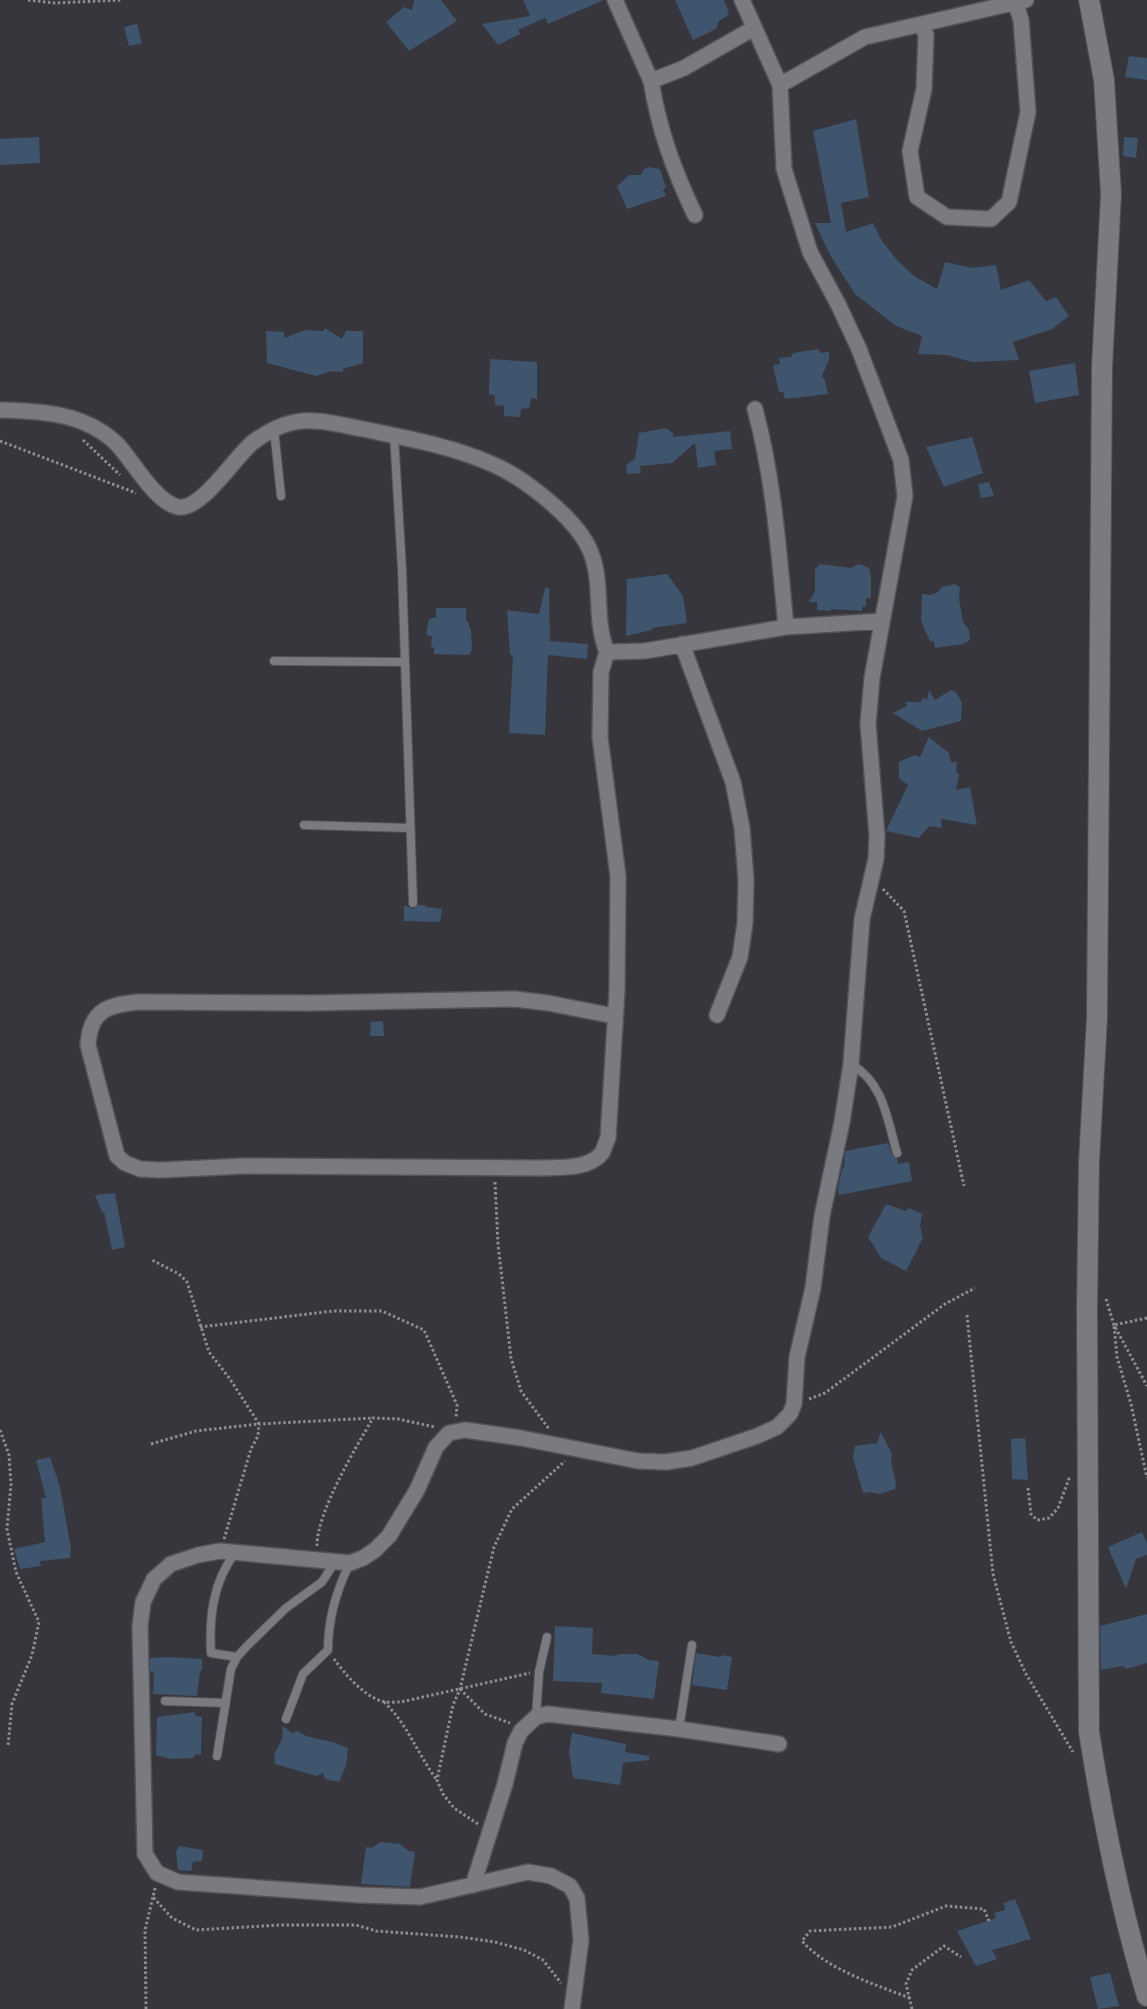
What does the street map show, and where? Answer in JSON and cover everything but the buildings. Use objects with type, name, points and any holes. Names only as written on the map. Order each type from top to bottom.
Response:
[{"type":"street","points":[[615,0],[651,81],[661,131],[673,169],[696,215]]},
{"type":"street","points":[[573,2006],[581,1940],[577,1898],[570,1886],[551,1876],[528,1872],[420,1897],[178,1882],[157,1873],[148,1863],[145,1854],[140,1644],[143,1602],[154,1580],[167,1567],[198,1555],[228,1552],[342,1563],[363,1558],[375,1550],[389,1536],[417,1490],[436,1447],[449,1433],[456,1431],[521,1438],[638,1461],[666,1462],[692,1458],[725,1448],[778,1427],[790,1414],[794,1404],[797,1357],[812,1288],[822,1216],[842,1122],[851,1064],[862,919],[872,878],[877,836],[868,724],[872,678],[905,496],[904,476],[895,444],[859,349],[838,304],[810,252],[784,169],[780,85],[742,0]]},
{"type":"street","points":[[1090,0],[1104,80],[1110,194],[1102,367],[1097,1017],[1089,1162],[1086,1516],[1089,1732],[1099,1794],[1131,1945],[1147,1996]]},
{"type":"street","points":[[780,85],[866,37],[922,26],[1021,2],[1028,112],[1009,202],[991,219],[947,217],[917,198],[910,151],[924,89],[926,35],[922,26]]},
{"type":"street","points":[[651,81],[684,68],[754,28]]},
{"type":"street","points":[[755,409],[765,452],[777,536],[786,627]]},
{"type":"street","points":[[0,410],[40,411],[61,415],[95,428],[116,444],[167,503],[179,507],[195,503],[251,444],[274,429],[298,422],[326,421],[442,447],[493,464],[537,492],[564,514],[594,556],[598,579],[599,624],[607,652],[601,672],[600,737],[618,876],[617,991],[614,1016],[610,1123],[608,1138],[602,1153],[591,1161],[574,1166],[244,1166],[161,1170],[140,1168],[125,1163],[117,1156],[91,1061],[88,1033],[93,1021],[101,1011],[118,1004],[138,1002],[311,1003],[515,999],[548,1002],[614,1016]]},
{"type":"street","points":[[607,652],[645,651],[786,627],[882,621]]},
{"type":"street","points":[[682,644],[733,782],[743,845],[746,889],[745,923],[740,957],[717,1015]]},
{"type":"street","points":[[473,1885],[515,1743],[521,1731],[536,1718],[547,1714],[679,1729],[779,1744]]},
{"type":"lane","points":[[274,429],[281,496]]},
{"type":"lane","points":[[394,435],[402,569],[413,903]]},
{"type":"lane","points":[[274,661],[404,662]]},
{"type":"lane","points":[[304,826],[410,828]]},
{"type":"lane","points":[[851,1064],[861,1070],[879,1091],[897,1153]]},
{"type":"lane","points":[[228,1552],[212,1606],[211,1653],[237,1657]]},
{"type":"lane","points":[[286,1719],[303,1674],[328,1650],[328,1624],[342,1578],[342,1563]]},
{"type":"lane","points":[[217,1756],[231,1669],[237,1657],[286,1608],[322,1582],[342,1563]]},
{"type":"lane","points":[[536,1718],[539,1672],[547,1637]]},
{"type":"lane","points":[[679,1729],[692,1645]]},
{"type":"lane","points":[[165,1701],[226,1703]]},
{"type":"path","points":[[28,0],[55,3],[122,0]]},
{"type":"path","points":[[82,439],[123,477]]},
{"type":"path","points":[[0,441],[143,496],[130,483]]},
{"type":"path","points":[[872,878],[904,911],[964,1186]]},
{"type":"path","points":[[492,1166],[496,1191],[498,1244],[511,1358],[521,1391],[564,1447]]},
{"type":"path","points":[[152,1260],[179,1274],[186,1282],[194,1299],[200,1327],[210,1352],[259,1424],[258,1436],[251,1448],[228,1552]]},
{"type":"path","points":[[794,1404],[825,1393],[906,1335],[945,1304],[976,1288]]},
{"type":"path","points":[[1105,1291],[1108,1311],[1114,1325],[1147,1386]]},
{"type":"path","points":[[151,1444],[196,1431],[259,1424],[373,1418],[398,1419],[456,1431],[457,1405],[424,1330],[382,1311],[333,1311],[200,1327]]},
{"type":"path","points":[[967,1315],[993,1574],[1011,1642],[1026,1674],[1075,1754]]},
{"type":"path","points":[[1114,1325],[1147,1318]]},
{"type":"path","points":[[1114,1325],[1117,1357],[1131,1404],[1147,1478]]},
{"type":"path","points":[[319,1561],[317,1544],[324,1510],[373,1418]]},
{"type":"path","points":[[0,1430],[9,1455],[11,1484],[8,1505],[8,1538],[16,1572],[39,1622],[32,1655],[12,1704],[8,1746]]},
{"type":"path","points":[[437,1780],[453,1705],[460,1689],[494,1547],[512,1509],[562,1464],[583,1450]]},
{"type":"path","points":[[1028,1488],[1031,1514],[1037,1520],[1049,1518],[1058,1508],[1072,1471]]},
{"type":"path","points":[[328,1650],[342,1670],[362,1689],[383,1702],[399,1719],[423,1762],[437,1780],[443,1794],[454,1808],[490,1832]]},
{"type":"path","points":[[383,1702],[402,1702],[488,1684],[510,1676],[539,1672]]},
{"type":"path","points":[[460,1689],[485,1714],[511,1724],[521,1731]]},
{"type":"path","points":[[146,2009],[145,1930],[157,1873]]},
{"type":"path","points":[[153,1897],[172,1918],[196,1930],[280,1925],[356,1925],[376,1931],[460,1937],[495,1942],[524,1950],[542,1960],[560,1981],[573,2006]]},
{"type":"path","points":[[910,1998],[874,1985],[813,1954],[802,1941],[810,1931],[892,1927],[946,1906],[984,1909],[989,1921]]},
{"type":"path","points":[[912,2009],[906,1984],[912,1970],[933,1952],[944,1946],[961,1957]]}]
